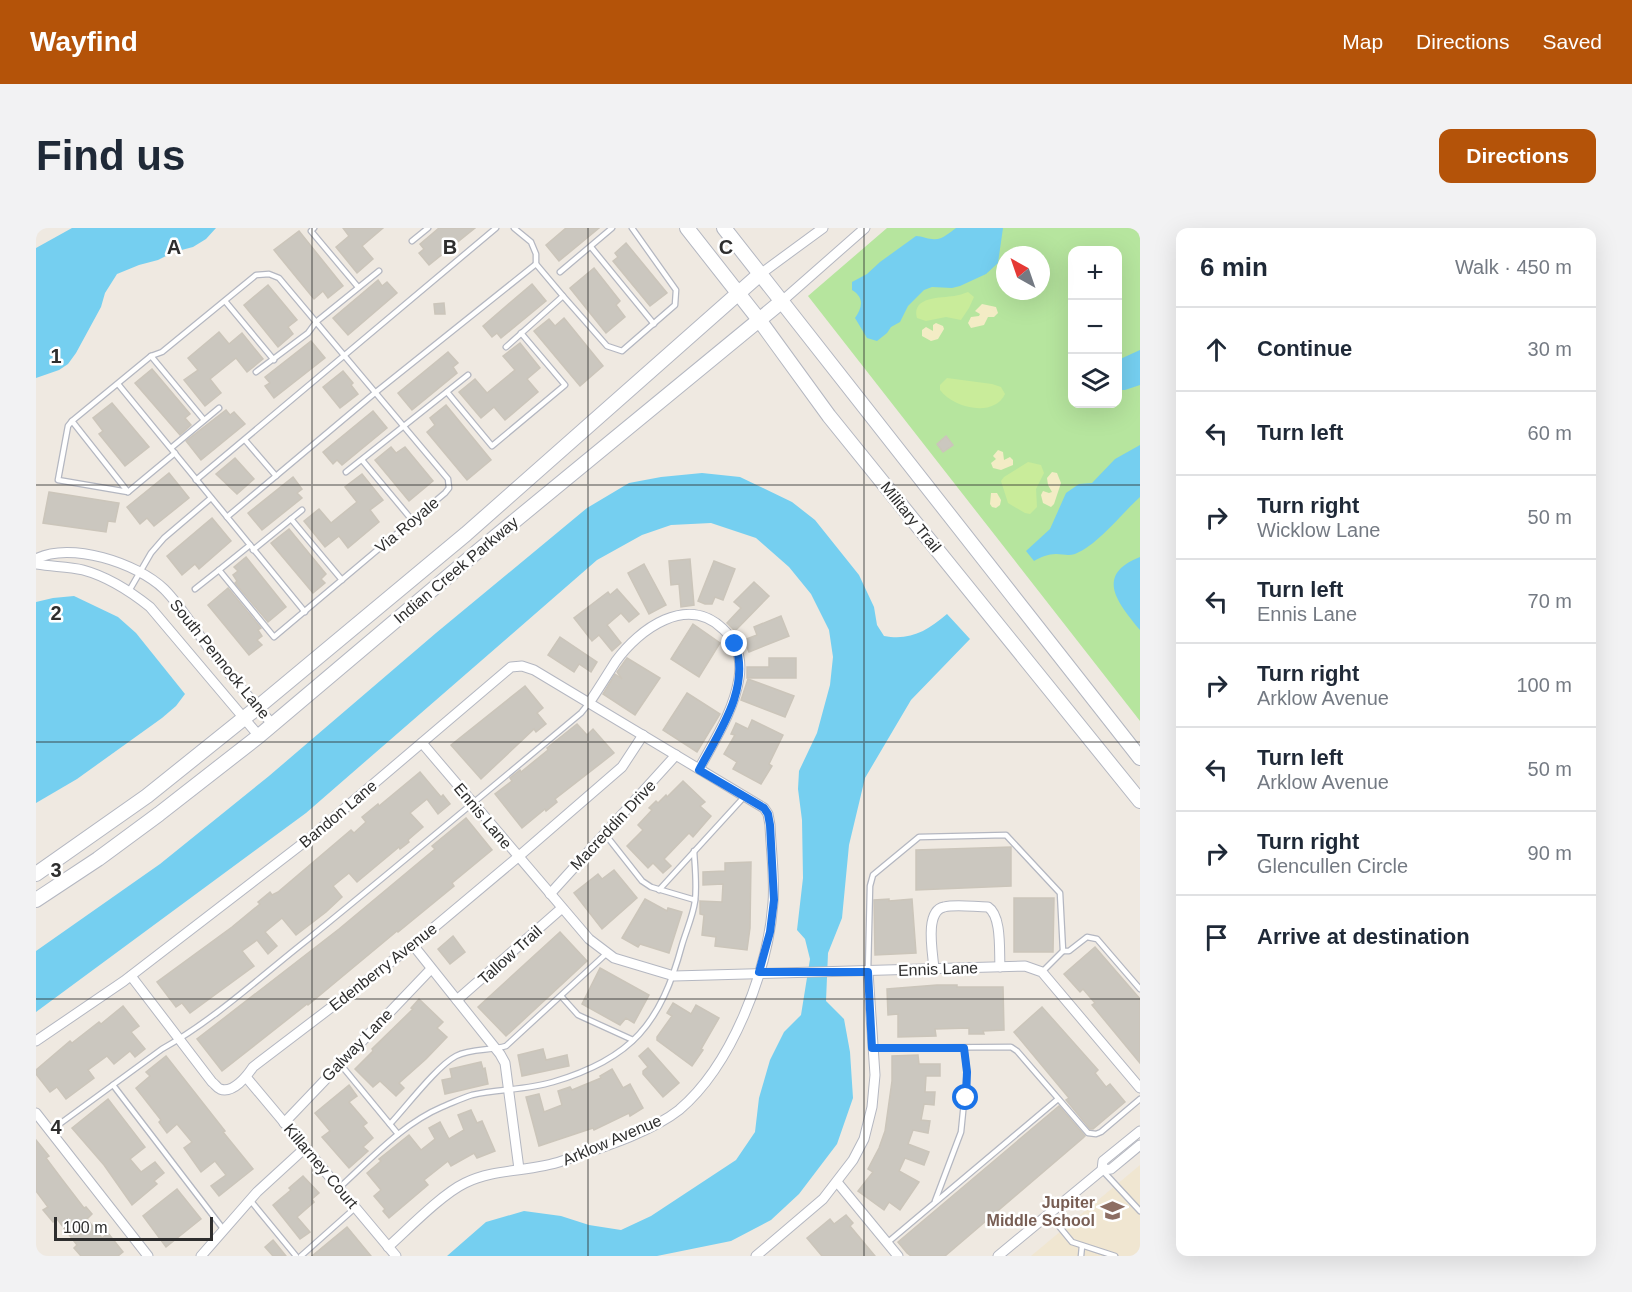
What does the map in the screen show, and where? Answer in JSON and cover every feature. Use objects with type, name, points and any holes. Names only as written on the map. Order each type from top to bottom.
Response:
[{"type":"street","name":"Military Trail","points":[[687,228],[760,321],[829,416],[1140,801]]},
{"type":"street","name":"Military Trail","points":[[724,228],[759,276],[1140,758]]},
{"type":"street","name":"Indian Creek Parkway","points":[[36,874],[147,796],[245,718],[466,534],[738,293],[823,228]]},
{"type":"street","name":"Indian Creek Parkway","points":[[36,900],[98,859],[273,724],[478,551],[760,321],[865,228]]},
{"type":"street","name":"South Pennock Lane","points":[[36,559],[47,554],[80,553],[109,560],[162,587],[273,724]]},
{"type":"street","name":"South Pennock Lane","points":[[36,564],[81,569],[100,575],[129,591],[150,607],[259,735]]},
{"type":"street","points":[[589,704],[617,660],[633,642],[655,625],[670,617],[685,614],[699,615],[715,621],[735,644],[740,657],[740,676],[736,694],[726,718],[699,770]]},
{"type":"street","name":"Bandon Lane","points":[[36,1041],[131,976],[311,837],[511,667],[522,666],[534,670],[643,735]]},
{"type":"street","name":"Arklow Avenue","points":[[388,1247],[464,1183],[519,1169],[551,1165],[612,1144],[655,1124],[678,1110],[720,1062],[744,1016],[770,932],[774,900],[768,814],[764,808],[643,735]]},
{"type":"street","name":"Edenberry Avenue","points":[[131,976],[212,1082],[220,1089],[230,1089],[246,1077],[253,1068],[413,945],[518,857],[622,767],[643,735]]},
{"type":"street","name":"Ennis Lane","points":[[422,743],[589,939],[614,958],[674,976],[1025,966],[1042,972]]},
{"type":"street","name":"Macreddin Drive","points":[[550,894],[676,755]]},
{"type":"street","points":[[934,969],[931,918],[936,911],[944,907],[988,907],[993,910],[997,918],[1000,967]]},
{"type":"street","name":"Tallow Trail","points":[[457,1000],[562,908]]},
{"type":"street","points":[[413,945],[505,1063],[519,1169]]},
{"type":"street","name":"Galway Lane","points":[[285,1123],[431,969]]},
{"type":"street","points":[[756,1256],[823,1199],[853,1160],[864,1139],[872,1107],[874,1086],[868,972]]},
{"type":"street","points":[[1042,972],[1140,1088]]},
{"type":"street","name":"Killarney Court","points":[[246,1077],[396,1256]]},
{"type":"street","points":[[36,1113],[148,1256]]},
{"type":"street","points":[[1102,1170],[1103,1161],[1140,1131]]},
{"type":"street","points":[[998,1256],[1102,1170],[1111,1169],[1140,1145]]},
{"type":"street","points":[[201,1256],[250,1200],[306,1148]]},
{"type":"street","points":[[837,1182],[898,1256]]},
{"type":"lane","points":[[314,228],[311,231],[358,287]]},
{"type":"lane","points":[[412,241],[428,228]]},
{"type":"lane","points":[[196,480],[496,228]]},
{"type":"lane","points":[[514,228],[531,242],[536,254],[536,264],[563,296],[607,346],[622,351],[675,305],[676,290],[632,228]]},
{"type":"lane","points":[[560,272],[612,228]]},
{"type":"lane","points":[[591,247],[654,324]]},
{"type":"lane","points":[[227,517],[376,392],[536,264]]},
{"type":"lane","points":[[256,372],[308,333],[316,322],[379,271]]},
{"type":"lane","name":"Via Royale","points":[[72,421],[151,356],[162,352],[256,275],[269,274],[279,278],[448,478],[449,488],[274,637],[219,570]]},
{"type":"lane","points":[[506,347],[563,296]]},
{"type":"lane","points":[[225,301],[274,360]]},
{"type":"lane","points":[[447,392],[492,446],[565,385],[521,333]]},
{"type":"lane","points":[[151,356],[204,420]]},
{"type":"lane","points":[[346,472],[468,375]]},
{"type":"lane","points":[[118,384],[305,612]]},
{"type":"lane","points":[[171,448],[219,408]]},
{"type":"lane","points":[[128,492],[72,421],[68,426],[58,480],[128,492],[176,453]]},
{"type":"lane","points":[[245,440],[276,476]]},
{"type":"lane","points":[[362,460],[412,520]]},
{"type":"lane","points":[[129,591],[151,553],[164,538],[211,498]]},
{"type":"lane","points":[[195,589],[302,510]]},
{"type":"lane","points":[[291,519],[342,580]]},
{"type":"lane","points":[[50,1131],[162,1049],[180,1040],[354,902],[589,704]]},
{"type":"lane","points":[[659,890],[744,797]]},
{"type":"lane","points":[[605,834],[642,881],[659,890],[695,900]]},
{"type":"lane","points":[[868,972],[870,886],[873,875],[920,837],[1006,835],[1060,893],[1063,951]]},
{"type":"lane","points":[[339,1188],[398,1134],[441,1107],[471,1095],[551,1083],[589,1069],[619,1052],[633,1040],[658,1011],[674,976],[695,900],[694,851]]},
{"type":"lane","points":[[1042,972],[1063,951],[1069,951],[1086,937],[1092,936],[1140,989]]},
{"type":"lane","points":[[390,1124],[455,1056],[470,1051],[506,1046],[607,953]]},
{"type":"lane","points":[[561,996],[578,1015],[633,1040]]},
{"type":"lane","points":[[872,1048],[1011,1047],[1017,1051],[1088,1133],[1101,1132],[1140,1099]]},
{"type":"lane","points":[[934,1203],[961,1132],[967,1072],[964,1048]]},
{"type":"lane","points":[[340,1064],[398,1134]]},
{"type":"lane","points":[[112,1085],[224,1230]]},
{"type":"lane","points":[[887,1243],[1058,1099]]},
{"type":"lane","points":[[1102,1170],[1140,1211]]},
{"type":"lane","points":[[250,1200],[296,1256]]},
{"type":"lane","points":[[301,1256],[356,1208]]},
{"type":"lane","points":[[1049,1214],[1072,1242],[1114,1256]]},
{"type":"lane","points":[[1081,1256],[1082,1246]]},
{"type":"shaded area","name":"Jupiter Middle School","points":[[1140,1165],[1140,1256],[1031,1256]]},
{"type":"green space","points":[[887,228],[1140,228],[1140,721],[808,296]]},
{"type":"green space","points":[[968,292],[974,297],[961,320],[946,317],[926,321],[917,318],[916,311],[923,302]]},
{"type":"green space","points":[[947,378],[992,384],[1001,387],[1005,394],[992,406],[973,408],[963,406],[954,402],[940,390],[940,385]]},
{"type":"green space","points":[[1028,462],[1041,465],[1044,473],[1036,489],[1037,507],[1030,514],[1008,503],[1001,481]]},
{"type":"sand","points":[[982,304],[996,307],[998,313],[994,317],[988,317],[984,325],[971,328],[968,323],[971,317],[979,316],[980,314],[975,311]]},
{"type":"sand","points":[[936,323],[944,329],[938,339],[931,341],[922,336],[922,330],[926,327],[933,331],[933,325]]},
{"type":"sand","points":[[998,450],[1003,452],[1004,460],[1010,457],[1013,460],[1013,465],[1001,470],[993,468],[991,463],[996,459],[993,456]]},
{"type":"sand","points":[[1052,472],[1057,473],[1061,483],[1051,507],[1043,503],[1041,495],[1043,491],[1052,492],[1047,478]]},
{"type":"sand","points":[[991,493],[997,493],[1001,500],[1000,505],[996,508],[990,504]]},
{"type":"water","points":[[72,228],[216,228],[206,239],[193,247],[117,274],[68,364],[59,370],[36,378],[36,248]]},
{"type":"water","points":[[956,228],[1003,228],[1000,246],[996,246],[996,265],[986,274],[960,286],[932,287],[924,290],[908,306],[900,322],[891,327],[887,333],[877,341],[867,338],[855,318],[861,300],[852,290],[852,282],[867,274],[916,236],[939,239]]},
{"type":"water","points":[[1140,350],[1140,385],[1122,390],[1122,358]]},
{"type":"water","points":[[1140,445],[1140,497],[1101,536],[1084,549],[1072,555],[1047,555],[1034,561],[1026,551],[1050,529],[1066,493],[1079,484],[1092,483],[1115,459]]},
{"type":"water","points":[[702,473],[740,477],[792,502],[815,520],[859,575],[874,607],[877,625],[884,636],[910,636],[947,614],[970,639],[911,700],[865,778],[849,845],[842,918],[828,953],[826,1001],[844,1019],[850,1052],[853,1098],[837,1144],[799,1194],[771,1220],[731,1241],[657,1256],[447,1256],[486,1222],[524,1211],[561,1216],[589,1225],[621,1230],[651,1216],[736,1160],[755,1132],[759,1098],[770,1060],[784,1032],[801,1015],[810,959],[805,939],[797,930],[803,878],[799,771],[817,733],[830,685],[833,657],[829,630],[811,594],[789,567],[756,538],[711,523],[671,525],[642,535],[597,560],[306,813],[36,1012],[36,951],[160,864],[269,776],[587,508],[629,483]]},
{"type":"water","points":[[1140,557],[1140,630],[1118,600],[1114,590],[1114,581],[1118,572],[1126,564]]},
{"type":"water","points":[[74,596],[118,617],[136,633],[185,694],[176,706],[162,718],[77,779],[36,803],[36,602]]},
{"type":"building","points":[[343,228],[383,228],[362,246],[373,259],[357,273],[336,247],[349,236]]},
{"type":"building","points":[[439,228],[475,228],[429,265],[419,253],[424,249],[420,244]]},
{"type":"building","points":[[566,228],[599,228],[559,261],[546,245]]},
{"type":"building","points":[[299,231],[343,286],[328,298],[323,291],[314,299],[274,250]]},
{"type":"building","points":[[626,243],[667,293],[650,306],[613,261],[618,257],[615,253]]},
{"type":"building","points":[[594,268],[620,301],[616,305],[625,317],[606,333],[570,288]]},
{"type":"building","points":[[378,280],[382,286],[387,282],[397,293],[348,335],[333,318]]},
{"type":"building","points":[[532,284],[546,301],[501,338],[497,333],[492,337],[483,326]]},
{"type":"building","points":[[268,285],[297,320],[288,327],[293,334],[278,347],[244,305]]},
{"type":"building","points":[[444,303],[445,314],[435,314],[434,304]]},
{"type":"building","points":[[564,318],[603,366],[580,386],[534,331],[549,319],[555,326]]},
{"type":"building","points":[[219,332],[229,344],[242,333],[263,359],[247,372],[236,358],[210,379],[221,393],[205,406],[184,380],[198,370],[188,358]]},
{"type":"building","points":[[311,341],[325,358],[274,398],[265,386],[270,383],[265,377]]},
{"type":"building","points":[[520,343],[540,368],[527,379],[538,392],[505,420],[494,407],[481,418],[459,392],[475,379],[487,393],[515,370],[503,356]]},
{"type":"building","points":[[448,352],[458,363],[453,367],[457,373],[412,410],[398,393]]},
{"type":"building","points":[[152,369],[190,414],[185,418],[191,425],[180,435],[135,383]]},
{"type":"building","points":[[343,371],[353,383],[351,385],[358,394],[340,408],[323,387]]},
{"type":"building","points":[[112,403],[149,447],[125,466],[99,434],[103,431],[93,418]]},
{"type":"building","points":[[446,405],[491,460],[467,480],[427,432],[435,425],[430,418]]},
{"type":"building","points":[[226,410],[230,415],[234,412],[245,424],[201,460],[186,441]]},
{"type":"building","points":[[373,411],[387,428],[342,465],[337,460],[333,464],[323,452]]},
{"type":"building","points":[[946,436],[953,445],[943,452],[937,444]]},
{"type":"building","points":[[391,447],[396,453],[405,447],[433,481],[409,501],[375,460]]},
{"type":"building","points":[[235,458],[254,479],[237,494],[216,474]]},
{"type":"building","points":[[169,473],[189,498],[154,526],[147,518],[140,524],[127,507]]},
{"type":"building","points":[[362,474],[383,500],[370,510],[379,522],[348,548],[339,536],[325,547],[304,521],[319,509],[331,523],[357,502],[345,487]]},
{"type":"building","points":[[293,477],[302,489],[297,493],[302,498],[262,530],[248,513]]},
{"type":"building","points":[[49,492],[119,503],[115,522],[108,521],[106,532],[43,523]]},
{"type":"building","points":[[212,518],[231,541],[199,569],[195,564],[182,575],[167,556]]},
{"type":"building","points":[[289,529],[326,574],[321,579],[325,583],[313,593],[271,543]]},
{"type":"building","points":[[246,557],[286,607],[268,622],[235,583],[237,581],[233,575],[238,571],[234,567]]},
{"type":"building","points":[[690,559],[694,605],[681,607],[679,584],[671,585],[669,561]]},
{"type":"building","points":[[714,561],[735,569],[723,600],[715,597],[712,604],[705,604],[698,601]]},
{"type":"building","points":[[644,564],[666,605],[649,614],[628,573]]},
{"type":"building","points":[[754,582],[769,596],[735,631],[727,623],[741,608],[734,602]]},
{"type":"building","points":[[228,588],[261,628],[258,630],[262,636],[257,640],[262,645],[249,655],[208,605]]},
{"type":"building","points":[[617,589],[639,614],[629,622],[621,613],[607,625],[621,643],[612,651],[599,635],[592,641],[574,618],[608,592],[610,595]]},
{"type":"building","points":[[781,616],[789,636],[749,652],[744,640],[757,635],[754,627]]},
{"type":"building","points":[[693,624],[720,643],[699,677],[671,659]]},
{"type":"building","points":[[560,637],[597,662],[591,672],[579,664],[574,672],[548,655]]},
{"type":"building","points":[[627,658],[660,678],[635,715],[603,694],[615,674],[622,679],[617,672]]},
{"type":"building","points":[[769,658],[796,658],[796,678],[747,678],[747,667],[769,667]]},
{"type":"building","points":[[748,679],[794,696],[785,717],[741,700]]},
{"type":"building","points":[[525,686],[543,708],[537,713],[546,724],[536,732],[534,729],[481,779],[451,745]]},
{"type":"building","points":[[687,693],[720,714],[697,752],[663,730]]},
{"type":"building","points":[[752,720],[783,735],[769,764],[772,766],[761,784],[733,769],[737,762],[724,754],[735,735],[731,734],[736,723],[748,729]]},
{"type":"building","points":[[577,724],[587,735],[593,729],[614,753],[555,799],[557,802],[546,811],[545,809],[522,828],[495,794],[512,781],[510,778],[520,770],[521,772]]},
{"type":"building","points":[[420,772],[450,804],[438,814],[427,799],[410,813],[423,827],[408,840],[409,842],[400,849],[399,847],[357,882],[349,873],[333,886],[342,897],[326,912],[296,935],[282,918],[265,932],[277,946],[268,954],[257,940],[242,951],[254,966],[190,1013],[182,1003],[176,1007],[157,982],[232,927],[260,904],[258,902],[270,892],[272,895],[278,892],[351,830],[354,833],[366,822],[362,817]]},
{"type":"building","points":[[683,781],[705,802],[700,806],[711,816],[693,837],[689,833],[664,859],[671,866],[663,873],[653,863],[648,868],[627,846],[643,830],[638,825],[652,810],[649,808],[656,801],[658,803],[666,795],[667,797]]},
{"type":"building","points":[[466,818],[492,850],[452,883],[454,886],[398,932],[222,1071],[197,1039],[339,929],[435,849],[432,846]]},
{"type":"building","points":[[1011,847],[1011,886],[916,890],[916,850]]},
{"type":"building","points":[[751,862],[750,928],[747,950],[715,946],[716,937],[702,935],[704,915],[700,914],[700,901],[722,902],[723,884],[703,885],[703,872],[725,871],[725,863]]},
{"type":"building","points":[[614,870],[637,898],[602,929],[574,893],[598,874],[602,879]]},
{"type":"building","points":[[1014,898],[1054,898],[1053,952],[1014,952]]},
{"type":"building","points":[[645,899],[667,911],[668,908],[682,912],[669,953],[640,944],[638,947],[622,938]]},
{"type":"building","points":[[889,899],[889,901],[912,899],[916,953],[875,955],[874,900]]},
{"type":"building","points":[[560,932],[587,961],[506,1036],[478,1007]]},
{"type":"building","points":[[453,936],[465,952],[450,964],[438,949]]},
{"type":"building","points":[[1095,947],[1140,999],[1140,1063],[1092,1005],[1095,1003],[1083,989],[1080,992],[1064,974]]},
{"type":"building","points":[[600,968],[649,995],[634,1023],[626,1018],[620,1025],[582,1004]]},
{"type":"building","points":[[937,985],[1003,987],[1004,1030],[969,1034],[969,1028],[935,1029],[936,1036],[898,1037],[898,1014],[888,1015],[887,989]]},
{"type":"building","points":[[419,999],[443,1022],[437,1028],[447,1037],[399,1083],[404,1088],[396,1096],[380,1081],[373,1087],[355,1069],[413,1009],[411,1008]]},
{"type":"building","points":[[673,1003],[691,1014],[696,1005],[719,1018],[692,1066],[657,1040],[672,1016],[667,1013]]},
{"type":"building","points":[[123,1006],[139,1026],[131,1032],[145,1049],[135,1057],[130,1051],[114,1064],[107,1056],[88,1070],[94,1078],[66,1099],[57,1087],[50,1092],[36,1074],[36,1070],[70,1041],[72,1043],[99,1022],[101,1024]]},
{"type":"building","points":[[1042,1007],[1098,1070],[1095,1073],[1106,1087],[1110,1084],[1125,1102],[1093,1129],[1090,1129],[1066,1100],[1069,1098],[1014,1032]]},
{"type":"building","points":[[648,1048],[679,1083],[663,1097],[643,1074],[648,1067],[639,1056]]},
{"type":"building","points":[[543,1049],[546,1060],[567,1055],[569,1066],[522,1076],[518,1055]]},
{"type":"building","points":[[918,1055],[919,1064],[940,1064],[940,1076],[926,1076],[925,1092],[935,1092],[934,1105],[924,1104],[921,1120],[930,1121],[928,1133],[913,1130],[908,1144],[929,1152],[924,1165],[905,1158],[899,1171],[919,1182],[900,1210],[889,1202],[884,1210],[858,1191],[873,1172],[868,1169],[885,1131],[892,1081],[892,1056]]},
{"type":"building","points":[[166,1056],[253,1169],[219,1196],[211,1186],[226,1175],[215,1161],[201,1172],[184,1148],[192,1142],[177,1124],[167,1133],[159,1122],[161,1120],[136,1088],[150,1076],[146,1072]]},
{"type":"building","points":[[481,1062],[483,1069],[485,1068],[488,1084],[445,1094],[442,1080],[452,1078],[450,1069]]},
{"type":"building","points":[[612,1069],[623,1088],[630,1084],[643,1108],[630,1116],[629,1113],[594,1130],[593,1128],[539,1146],[526,1097],[539,1094],[544,1112],[562,1105],[558,1091],[570,1087],[572,1090],[601,1078],[600,1076]]},
{"type":"building","points":[[349,1085],[357,1096],[349,1102],[367,1123],[363,1126],[373,1138],[363,1147],[368,1151],[349,1168],[322,1137],[330,1131],[315,1113]]},
{"type":"building","points":[[108,1099],[145,1147],[130,1159],[141,1172],[155,1162],[164,1173],[154,1181],[157,1184],[132,1205],[104,1165],[72,1128]]},
{"type":"building","points":[[1059,1106],[1085,1136],[1083,1138],[945,1256],[911,1256],[907,1253],[898,1242]]},
{"type":"building","points":[[471,1110],[477,1123],[482,1121],[495,1151],[477,1158],[474,1153],[451,1166],[448,1161],[424,1180],[428,1185],[389,1218],[374,1196],[381,1190],[367,1173],[381,1161],[379,1159],[409,1135],[421,1150],[435,1139],[429,1128],[440,1122],[449,1139],[464,1130],[458,1115]]},
{"type":"building","points":[[36,1140],[49,1156],[46,1158],[61,1178],[84,1208],[86,1207],[92,1214],[87,1219],[102,1238],[108,1233],[123,1252],[118,1256],[81,1256],[74,1248],[77,1245],[57,1219],[53,1222],[43,1210],[48,1207],[36,1191]]},
{"type":"building","points":[[303,1176],[319,1193],[312,1199],[314,1202],[297,1217],[310,1232],[300,1239],[273,1205]]},
{"type":"building","points":[[177,1189],[201,1219],[166,1247],[143,1216]]},
{"type":"building","points":[[846,1215],[853,1223],[850,1226],[875,1256],[822,1256],[807,1238],[830,1219],[834,1224]]},
{"type":"building","points":[[347,1227],[371,1256],[312,1256]]},
{"type":"building","points":[[273,1240],[286,1256],[273,1256],[265,1247]]},
{"type":"place","name":"Jupiter Middle School","points":[[1113,1211]]},
{"type":"route","points":[[735,644],[740,657],[740,676],[736,694],[699,770],[764,808],[768,814],[774,900],[770,932],[759,972],[868,972],[872,1048],[964,1048],[967,1072],[966,1098]]}]
